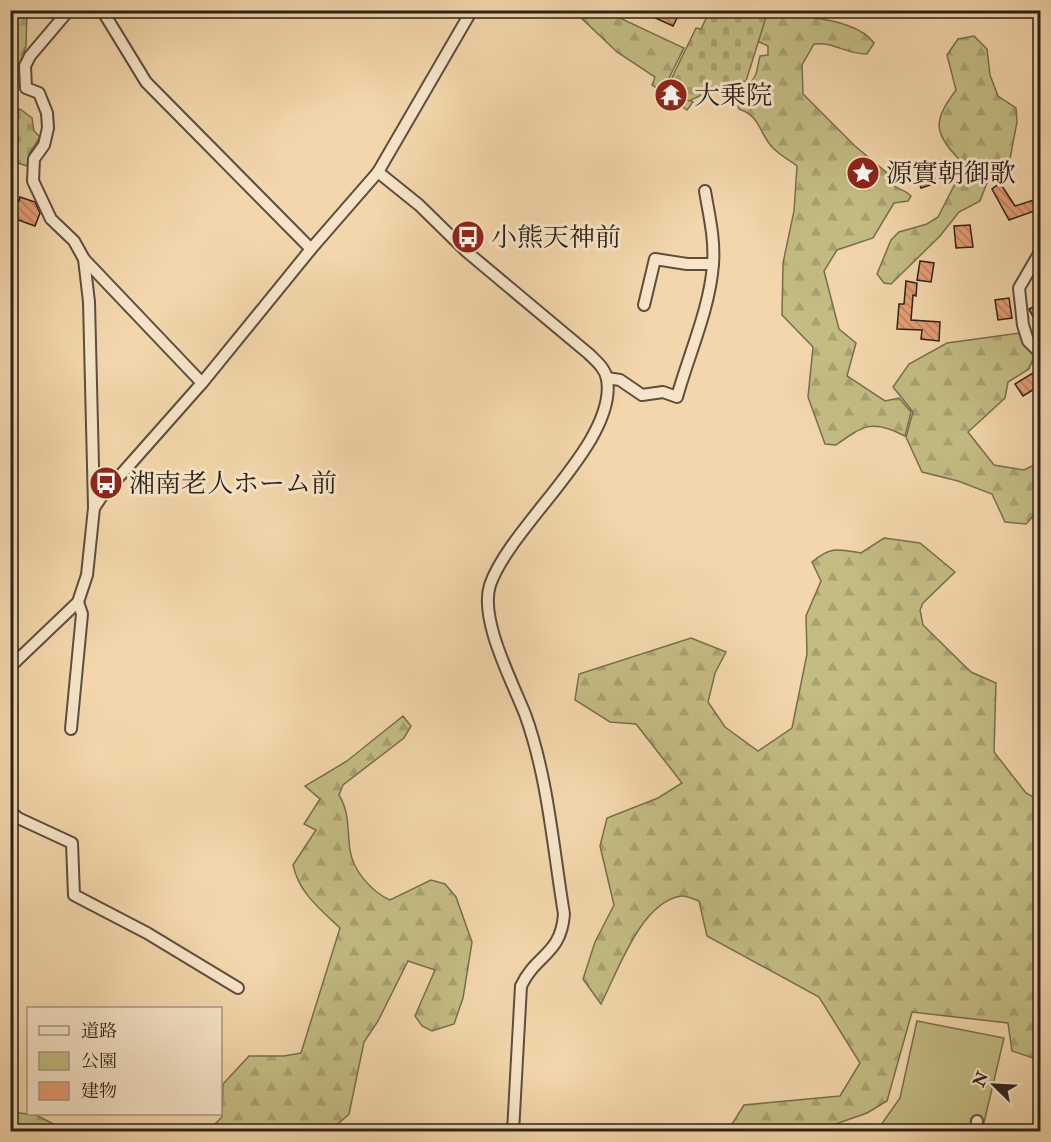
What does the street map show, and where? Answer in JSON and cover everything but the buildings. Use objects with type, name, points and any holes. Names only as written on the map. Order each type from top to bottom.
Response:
[{"type":"street","points":[[69,10],[30,56],[25,66],[26,88],[39,93],[47,113],[48,128],[44,145],[34,159],[33,181],[51,219],[74,240],[84,259],[202,383]]},
{"type":"street","points":[[102,10],[146,82],[311,249]]},
{"type":"street","points":[[94,508],[378,172],[472,10]]},
{"type":"street","points":[[378,172],[589,354],[600,365],[607,378],[607,394],[601,418],[568,475],[505,554],[490,585],[487,600],[491,625],[526,718],[539,767],[564,914],[563,928],[556,946],[531,968],[521,986],[513,1131]]},
{"type":"street","points":[[607,378],[620,380],[642,394],[663,392],[677,397],[706,301],[713,264],[712,235],[705,191]]},
{"type":"street","points":[[1041,252],[1019,288],[1023,325],[1028,341],[1041,353]]},
{"type":"street","points":[[10,667],[78,602],[87,575],[94,508],[89,302],[84,259]]},
{"type":"street","points":[[644,305],[655,259],[687,264],[713,264]]},
{"type":"street","points":[[71,729],[82,614],[78,602]]},
{"type":"street","points":[[10,811],[18,818],[72,843],[74,895],[147,933],[238,988]]},
{"type":"green space","points":[[11,10],[27,11],[26,46],[11,88]]},
{"type":"green space","points":[[710,10],[768,11],[746,81],[716,88],[689,101],[667,88],[696,28],[701,29]]},
{"type":"green space","points":[[577,11],[605,11],[684,48],[665,86],[693,102],[687,110],[652,85],[655,77],[617,52],[576,13]]},
{"type":"green space","points":[[763,11],[810,11],[814,18],[830,20],[855,29],[869,37],[874,43],[867,54],[814,44],[802,65],[803,94],[855,146],[887,173],[893,186],[911,196],[908,201],[894,203],[873,238],[837,250],[824,271],[839,329],[856,343],[847,376],[885,401],[899,398],[911,412],[905,436],[885,427],[876,426],[862,429],[836,445],[825,444],[808,397],[813,347],[782,315],[783,263],[794,211],[797,166],[768,143],[756,121],[739,109],[738,104],[740,95],[755,76],[760,56],[768,55],[768,46],[757,41]]},
{"type":"green space","points":[[974,36],[987,49],[990,75],[998,96],[1016,108],[1017,122],[1009,164],[988,180],[980,201],[959,212],[940,236],[891,284],[884,283],[877,274],[891,240],[899,232],[927,224],[938,217],[960,174],[959,159],[944,141],[939,126],[943,110],[956,90],[947,55],[958,39]]},
{"type":"green space","points":[[20,109],[32,118],[34,131],[40,137],[29,154],[27,166],[18,163],[11,187],[11,118]]},
{"type":"green space","points":[[1027,332],[1040,338],[1040,352],[1035,354],[1029,369],[1008,382],[1005,398],[968,432],[994,465],[1024,470],[1040,462],[1040,509],[1026,524],[1005,522],[992,494],[958,481],[922,472],[906,437],[913,412],[893,387],[909,364],[947,343]]},
{"type":"green space","points":[[884,538],[920,543],[955,572],[923,603],[920,610],[923,625],[971,672],[996,683],[994,752],[1026,793],[1040,801],[1040,1056],[1033,1058],[1012,1051],[1008,1023],[912,1012],[887,1101],[867,1113],[816,1131],[742,1131],[732,1124],[744,1105],[840,1096],[860,1063],[819,997],[707,936],[699,901],[685,896],[667,901],[643,924],[623,957],[601,1004],[583,979],[595,942],[614,905],[600,846],[607,818],[658,798],[682,783],[636,724],[610,722],[575,700],[579,674],[691,638],[726,652],[715,673],[708,702],[725,727],[758,751],[792,728],[807,654],[806,616],[821,581],[812,562],[824,553],[835,550],[861,553]]},
{"type":"green space","points":[[403,716],[411,726],[404,738],[343,785],[339,795],[347,815],[350,850],[355,866],[364,880],[377,892],[390,900],[431,880],[445,884],[456,897],[472,942],[463,998],[454,1024],[432,1031],[422,1026],[415,1016],[435,970],[408,961],[378,1021],[364,1042],[349,1114],[330,1131],[208,1131],[222,1117],[223,1084],[249,1056],[284,1056],[301,1053],[340,928],[305,892],[293,865],[316,830],[304,824],[320,799],[305,786],[347,761]]},
{"type":"green space","points":[[917,1021],[1004,1038],[982,1131],[876,1132],[900,1098]]},
{"type":"green space","points":[[11,1112],[36,1115],[67,1131],[11,1131]]},
{"type":"place","name":"大乗院","points":[[671,95]]},
{"type":"place","name":"源實朝御歌","points":[[863,173]]},
{"type":"place","name":"小熊天神前","points":[[468,237]]},
{"type":"place","name":"湘南老人ホーム前","points":[[106,483]]}]
